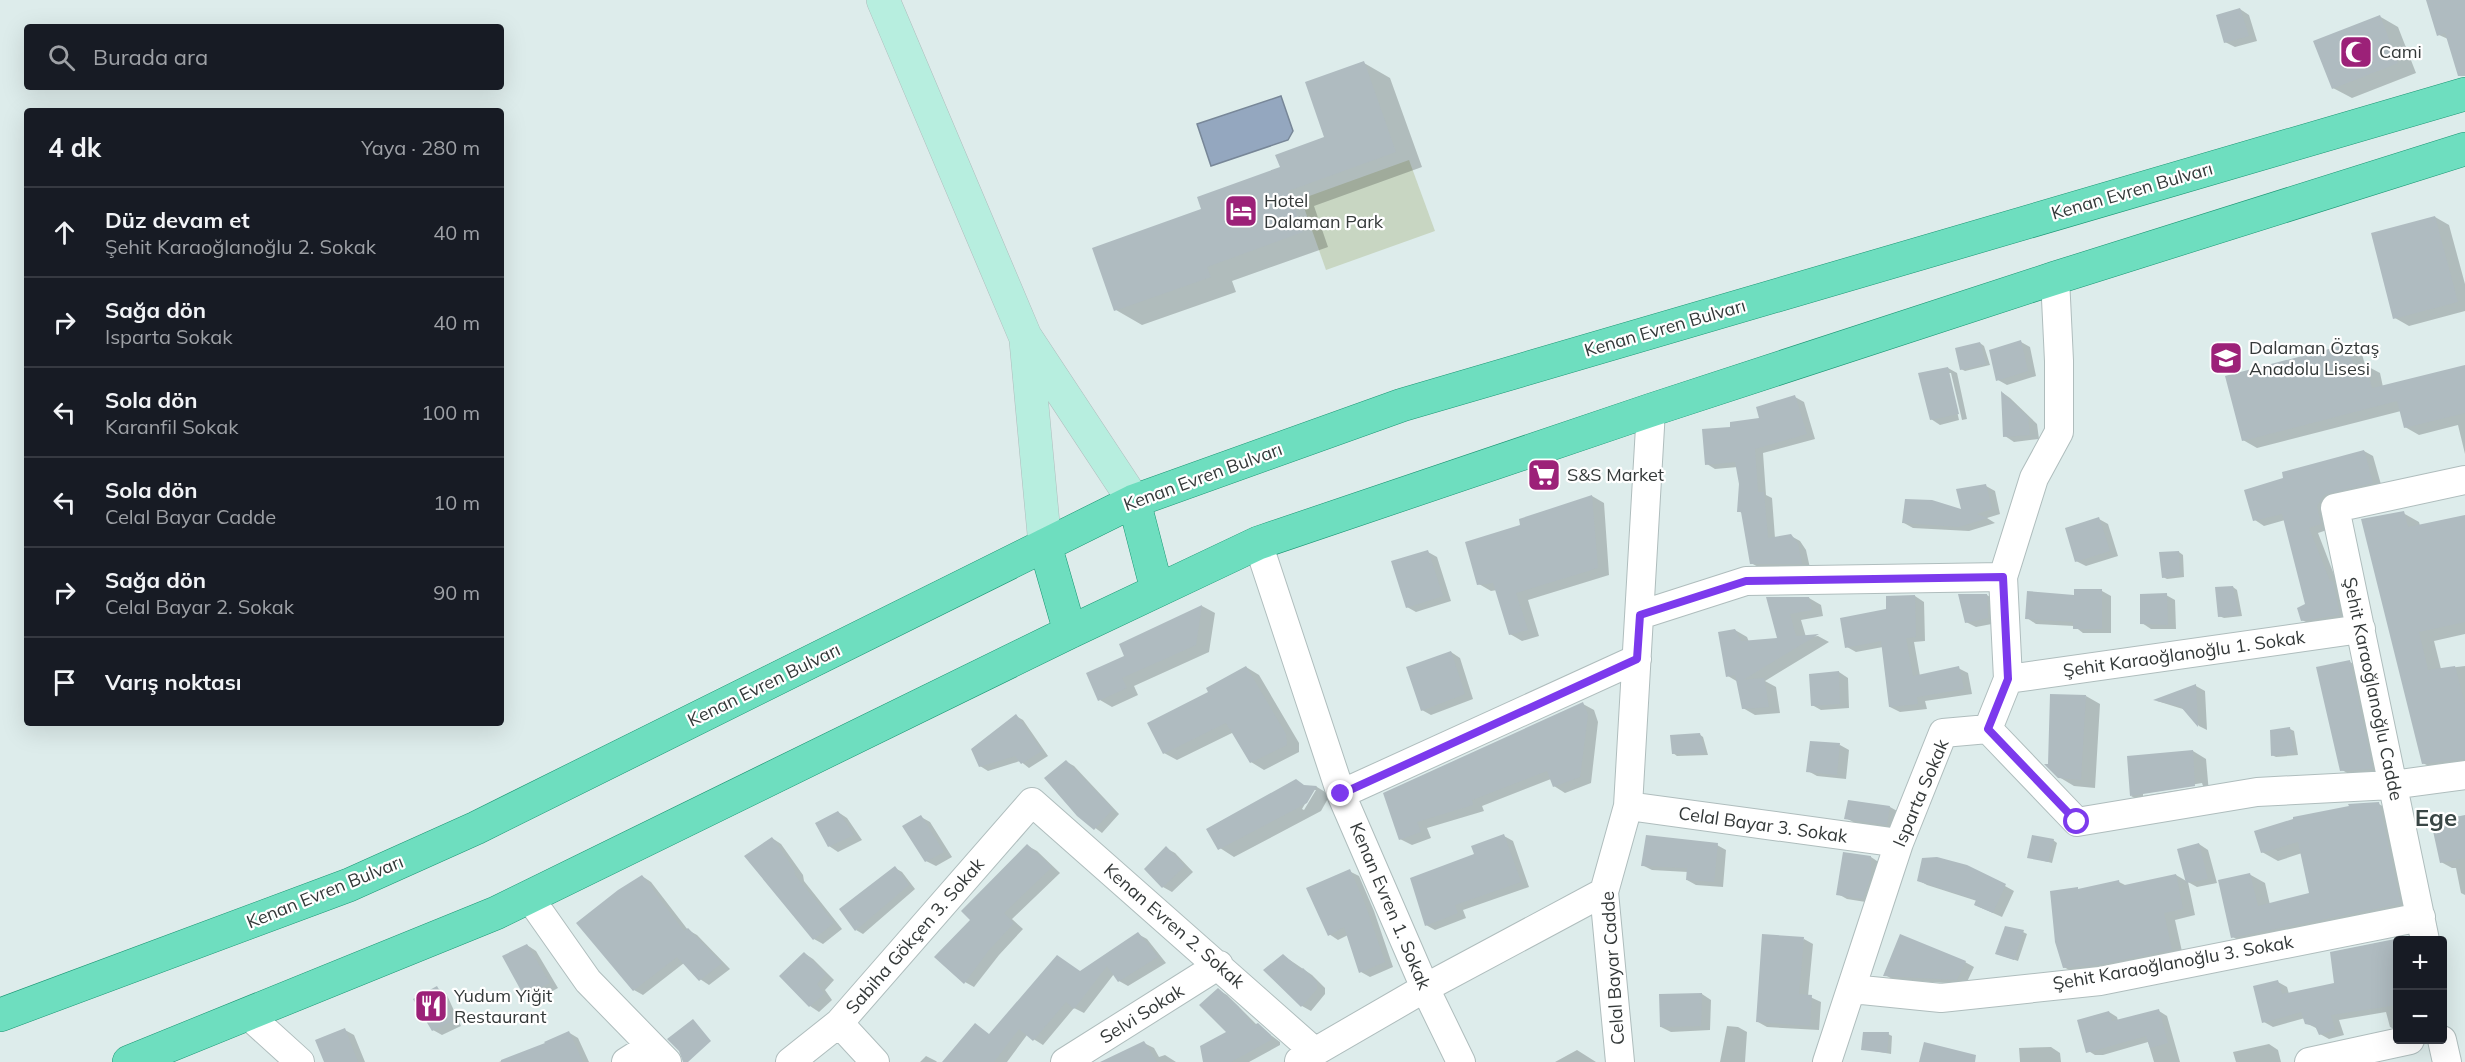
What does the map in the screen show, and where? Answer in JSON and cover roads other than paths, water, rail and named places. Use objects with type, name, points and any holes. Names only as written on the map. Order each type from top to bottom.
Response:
[{"type":"main road","name":"Kenan Evren Bulvarı","points":[[0,1015],[338,890],[476,828],[1134,501],[1401,405],[2465,94]]},
{"type":"main road","points":[[129,1062],[496,913],[1070,632],[1258,543],[1651,410],[2055,278],[2465,149]]},
{"type":"main road","points":[[1134,501],[1157,590]]},
{"type":"main road","points":[[1045,545],[1070,632]]},
{"type":"street","points":[[884,0],[1025,336],[1134,501]]},
{"type":"street","points":[[2055,278],[2059,361],[2059,432],[2034,478],[2003,577],[2008,679],[1988,729],[2077,822],[2257,792],[2392,785],[2465,775]]},
{"type":"street","points":[[1025,336],[1045,545]]},
{"type":"street","name":"Celal Bayar Cadde","points":[[1620,1062],[1604,892],[1628,806],[1651,410]]},
{"type":"street","name":"Şehit Karaoğlanoğlu Cadde","points":[[2423,929],[2335,508],[2465,480]]},
{"type":"street","name":"Kenan Evren 1. Sokak","points":[[1258,543],[1341,794],[1425,988],[1461,1062]]},
{"type":"street","points":[[1640,615],[1746,581],[2003,577]]},
{"type":"street","name":"Şehit Karaoğlanoğlu 1. Sokak","points":[[2008,679],[2361,629]]},
{"type":"street","points":[[1341,794],[1637,659]]},
{"type":"street","name":"Isparta Sokak","points":[[1827,1062],[1899,843],[1943,733],[1988,729]]},
{"type":"street","name":"Kenan Evren 2. Sokak","points":[[1032,801],[1219,965],[1306,1057]]},
{"type":"street","name":"Sabiha Gökçen 3. Sokak","points":[[790,1062],[839,1023],[1032,801]]},
{"type":"street","name":"Celal Bayar 3. Sokak","points":[[1628,806],[1899,843]]},
{"type":"street","points":[[1306,1057],[1425,988],[1604,892]]},
{"type":"street","points":[[529,897],[588,981],[659,1054]]},
{"type":"street","name":"Şehit Karaoğlanoğlu 3. Sokak","points":[[1852,989],[1941,998],[2100,981],[2423,929]]},
{"type":"street","name":"Selvi Sokak","points":[[1065,1062],[1219,965]]},
{"type":"street","points":[[248,1014],[300,1062]]},
{"type":"street","points":[[839,1023],[875,1062]]},
{"type":"street","points":[[2309,1062],[2393,1044]]},
{"type":"street","points":[[2443,1044],[2447,1062]]},
{"type":"street","points":[[626,1062],[659,1054]]},
{"type":"water","points":[[1281,96],[1293,131],[1288,140],[1211,166],[1197,124]]},
{"type":"place","name":"Cami","points":[[2356,52]]},
{"type":"place","name":"Hotel Dalaman Park","points":[[1241,211]]},
{"type":"place","name":"Dalaman Öztaş Anadolu Lisesi","points":[[2226,358]]},
{"type":"place","name":"S&S Market","points":[[1544,475]]},
{"type":"place","name":"Yudum Yiğit Restaurant","points":[[431,1006]]},
{"type":"district","name":"Ege","points":[[2436,818]]}]
